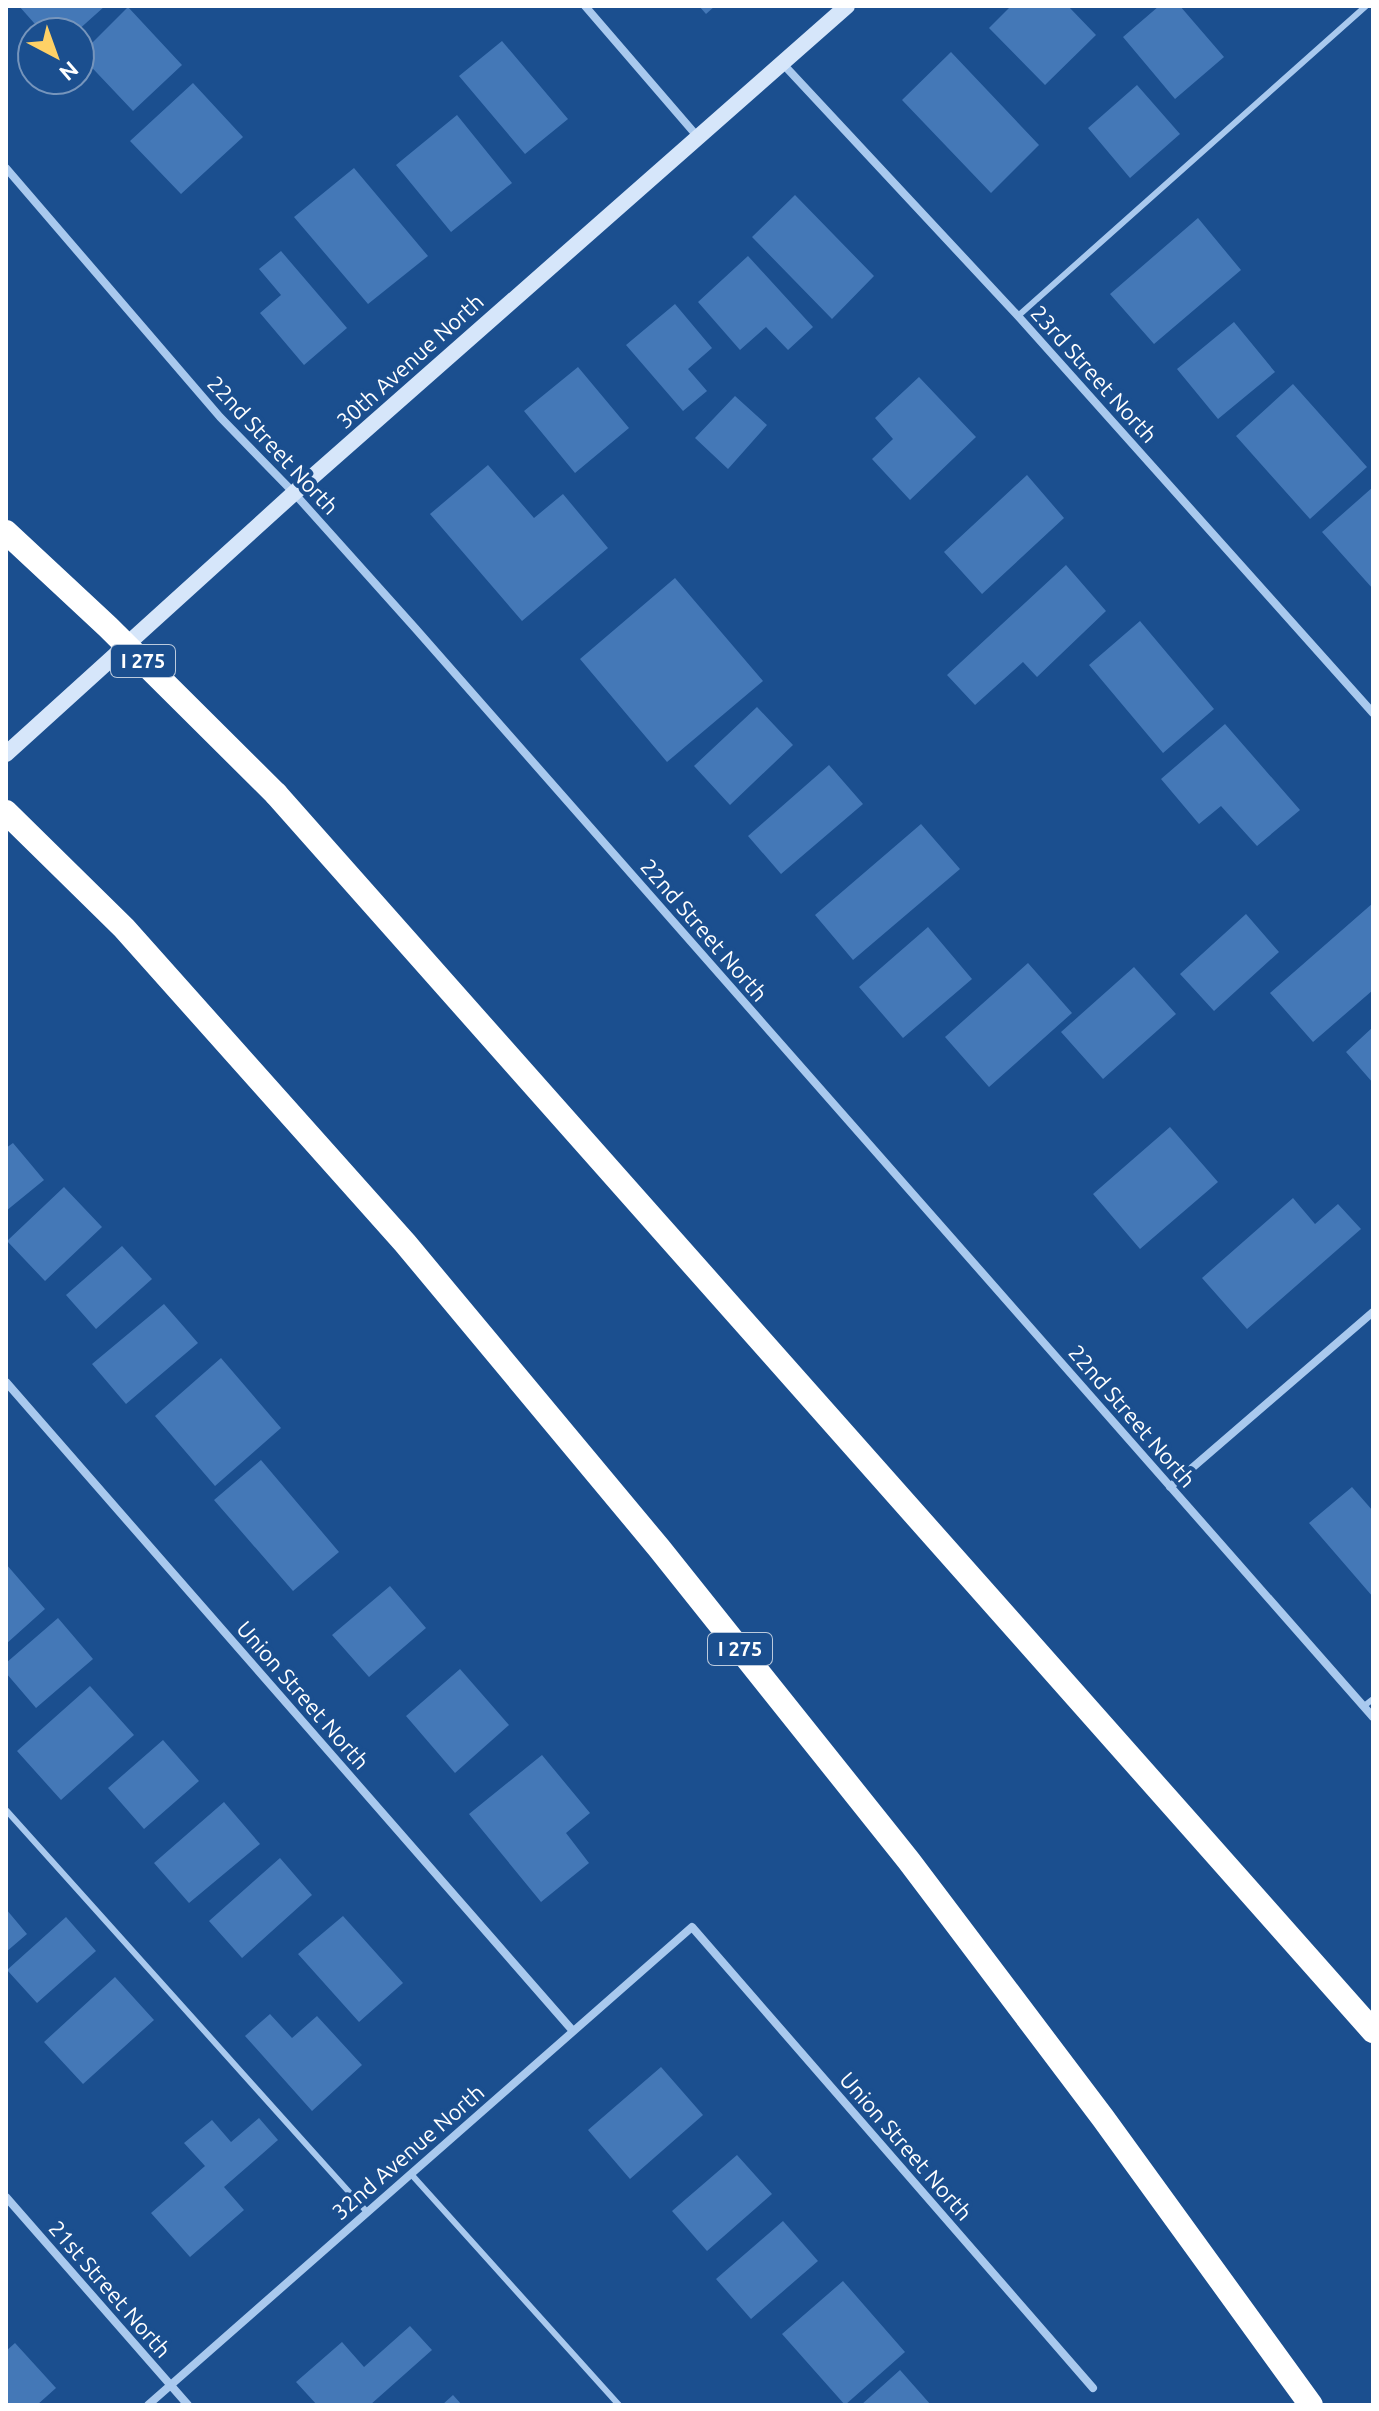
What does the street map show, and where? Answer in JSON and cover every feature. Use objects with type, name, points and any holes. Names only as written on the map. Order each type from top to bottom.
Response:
[{"type":"highway","name":"I 275","points":[[6,532],[108,627],[276,794],[1373,2031]]},
{"type":"highway","name":"I 275","points":[[6,812],[124,928],[405,1243],[659,1548],[918,1873],[1103,2118],[1311,2405]]},
{"type":"street","points":[[585,6],[697,136]]},
{"type":"street","name":"30th Avenue North","points":[[6,754],[294,493],[847,6]]},
{"type":"street","name":"23rd Street North","points":[[782,63],[1018,316],[1373,713]]},
{"type":"street","name":"22nd Street North","points":[[6,168],[220,417],[294,493],[1373,1717]]},
{"type":"street","points":[[1170,1487],[1373,1312]]},
{"type":"street","name":"Union Street North","points":[[6,1382],[573,2031]]},
{"type":"street","name":"Union Street North","points":[[692,1927],[1093,2388]]},
{"type":"street","name":"32nd Avenue North","points":[[148,2405],[692,1927]]},
{"type":"street","name":"21st Street North","points":[[6,2197],[188,2405]]},
{"type":"lane","points":[[1018,316],[1366,6]]},
{"type":"lane","points":[[1364,1706],[1373,1699]]},
{"type":"lane","points":[[6,1810],[367,2212]]},
{"type":"lane","points":[[411,2174],[619,2405]]},
{"type":"building","points":[[19,6],[105,6],[94,16],[28,16]]},
{"type":"building","points":[[699,6],[715,6],[706,14]]},
{"type":"building","points":[[1011,6],[1068,6],[1096,35],[1045,85],[989,28]]},
{"type":"building","points":[[1159,6],[1180,6],[1224,57],[1175,99],[1123,37]]},
{"type":"building","points":[[128,7],[182,65],[133,111],[96,72],[96,39]]},
{"type":"building","points":[[502,41],[568,119],[525,154],[459,76]]},
{"type":"building","points":[[951,52],[1039,145],[991,193],[902,100]]},
{"type":"building","points":[[193,83],[243,137],[181,194],[130,141]]},
{"type":"building","points":[[1137,85],[1180,134],[1130,178],[1088,128]]},
{"type":"building","points":[[457,115],[512,183],[451,232],[396,165]]},
{"type":"building","points":[[354,168],[428,256],[368,304],[294,217]]},
{"type":"building","points":[[795,195],[874,276],[832,319],[752,237]]},
{"type":"building","points":[[1198,218],[1241,270],[1154,344],[1110,294]]},
{"type":"building","points":[[281,251],[347,328],[304,365],[260,313],[281,295],[259,269]]},
{"type":"building","points":[[748,256],[813,327],[788,350],[766,327],[740,350],[698,302]]},
{"type":"building","points":[[675,304],[712,348],[688,369],[707,391],[683,411],[626,345]]},
{"type":"building","points":[[1234,322],[1275,372],[1218,419],[1177,369]]},
{"type":"building","points":[[578,367],[629,428],[575,473],[524,411]]},
{"type":"building","points":[[919,377],[976,437],[910,500],[872,459],[893,439],[875,418]]},
{"type":"building","points":[[1293,384],[1367,467],[1310,519],[1236,436]]},
{"type":"building","points":[[735,396],[767,425],[728,469],[695,438]]},
{"type":"building","points":[[488,465],[534,518],[563,494],[608,548],[522,621],[430,514]]},
{"type":"building","points":[[1027,475],[1064,518],[982,594],[944,552]]},
{"type":"building","points":[[1373,487],[1373,589],[1322,532]]},
{"type":"building","points":[[1066,565],[1106,611],[1037,677],[1023,662],[975,705],[947,675]]},
{"type":"building","points":[[675,578],[763,681],[667,762],[580,659]]},
{"type":"building","points":[[1140,621],[1214,709],[1163,753],[1089,665]]},
{"type":"building","points":[[757,707],[793,745],[730,805],[694,766]]},
{"type":"building","points":[[1225,724],[1300,810],[1257,846],[1221,806],[1199,824],[1161,779]]},
{"type":"building","points":[[829,765],[863,804],[781,874],[748,836]]},
{"type":"building","points":[[921,824],[960,869],[853,960],[815,915]]},
{"type":"building","points":[[1373,903],[1373,990],[1313,1042],[1270,993]]},
{"type":"building","points":[[1246,914],[1279,952],[1214,1011],[1180,974]]},
{"type":"building","points":[[928,927],[972,979],[903,1038],[859,987]]},
{"type":"building","points":[[1028,963],[1072,1013],[989,1087],[945,1037]]},
{"type":"building","points":[[1134,967],[1176,1014],[1103,1079],[1061,1032]]},
{"type":"building","points":[[1373,1027],[1373,1083],[1346,1052]]},
{"type":"building","points":[[1170,1127],[1218,1182],[1140,1249],[1093,1194]]},
{"type":"building","points":[[13,1143],[44,1180],[6,1211],[6,1148]]},
{"type":"building","points":[[64,1187],[102,1227],[45,1281],[7,1241]]},
{"type":"building","points":[[1293,1198],[1315,1224],[1338,1204],[1361,1229],[1247,1329],[1202,1278]]},
{"type":"building","points":[[122,1246],[152,1279],[96,1329],[66,1295]]},
{"type":"building","points":[[164,1304],[198,1343],[126,1404],[92,1364]]},
{"type":"building","points":[[221,1358],[281,1428],[215,1486],[155,1416]]},
{"type":"building","points":[[261,1460],[339,1552],[293,1591],[214,1500]]},
{"type":"building","points":[[1352,1487],[1373,1511],[1373,1597],[1309,1523]]},
{"type":"building","points":[[6,1564],[45,1609],[6,1644]]},
{"type":"building","points":[[390,1586],[426,1628],[369,1677],[332,1635]]},
{"type":"building","points":[[58,1618],[93,1659],[36,1708],[6,1673],[6,1663]]},
{"type":"building","points":[[460,1669],[509,1725],[455,1773],[406,1716]]},
{"type":"building","points":[[90,1686],[134,1735],[61,1800],[17,1751]]},
{"type":"building","points":[[163,1740],[199,1781],[144,1829],[108,1788]]},
{"type":"building","points":[[542,1755],[590,1813],[566,1833],[589,1863],[541,1902],[469,1814]]},
{"type":"building","points":[[224,1802],[260,1844],[189,1903],[154,1863]]},
{"type":"building","points":[[280,1858],[312,1895],[242,1958],[209,1921]]},
{"type":"building","points":[[6,1909],[27,1934],[6,1952]]},
{"type":"building","points":[[343,1916],[403,1983],[359,2022],[298,1954]]},
{"type":"building","points":[[66,1917],[96,1951],[37,2003],[7,1970]]},
{"type":"building","points":[[115,1977],[154,2020],[83,2084],[44,2042]]},
{"type":"building","points":[[270,2014],[292,2038],[317,2016],[362,2065],[312,2111],[245,2036]]},
{"type":"building","points":[[661,2067],[703,2115],[630,2179],[588,2130]]},
{"type":"building","points":[[259,2118],[278,2140],[224,2187],[244,2210],[190,2257],[151,2213],[205,2166],[184,2143],[212,2120],[231,2142]]},
{"type":"building","points":[[737,2155],[772,2194],[707,2251],[672,2211]]},
{"type":"building","points":[[783,2221],[818,2261],[751,2319],[716,2279]]},
{"type":"building","points":[[843,2281],[905,2352],[845,2405],[782,2334]]},
{"type":"building","points":[[410,2326],[432,2350],[370,2405],[317,2405],[296,2382],[342,2342],[364,2367]]},
{"type":"building","points":[[15,2343],[56,2388],[37,2405],[6,2405],[6,2351]]},
{"type":"building","points":[[900,2370],[931,2405],[861,2405]]},
{"type":"building","points":[[453,2395],[462,2405],[442,2405]]}]
